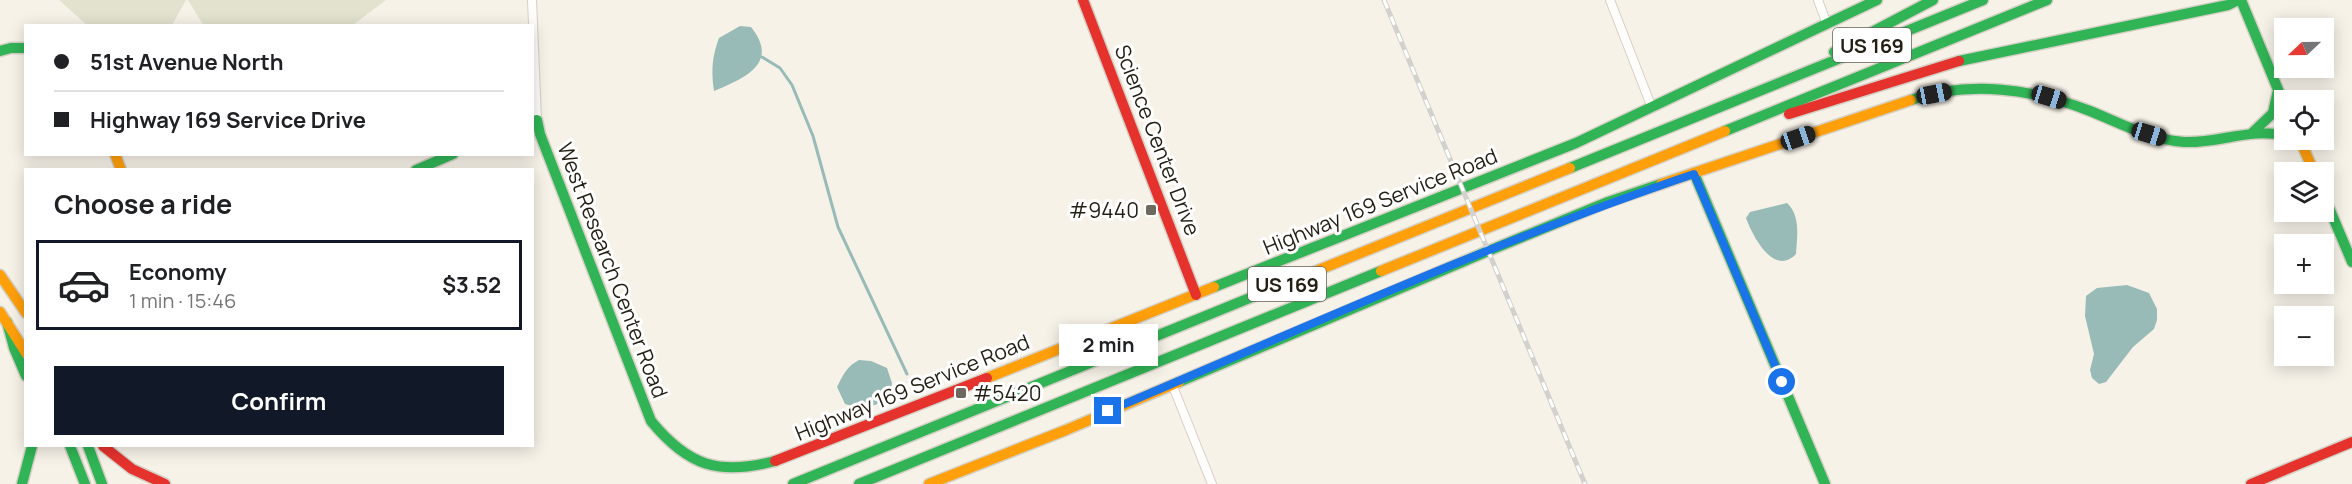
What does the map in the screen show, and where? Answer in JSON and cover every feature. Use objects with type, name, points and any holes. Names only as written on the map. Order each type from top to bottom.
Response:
[{"type":"main road","name":"Science Center Drive","points":[[1083,0],[1196,295]]},
{"type":"main road","name":"Highway 169 Service Road","points":[[658,432],[674,449],[703,464],[727,469],[759,466],[1576,143],[1876,0]]},
{"type":"main road","points":[[1761,91],[1933,0]]},
{"type":"main road","name":"US 169","points":[[794,484],[1983,0]]},
{"type":"main road","name":"US 169","points":[[859,484],[2047,0]]},
{"type":"main road","points":[[1740,125],[1781,117],[1944,64],[2239,0],[2278,89],[2273,113],[2252,133]]},
{"type":"main road","points":[[0,51],[24,48]]},
{"type":"main road","points":[[929,484],[1608,202],[1916,98],[1990,87],[2037,93],[2161,138],[2186,142],[2208,141],[2252,133],[2274,135]]},
{"type":"main road","name":"West Research Center Road","points":[[535,121],[640,398],[658,432]]},
{"type":"main road","points":[[421,168],[448,156]]},
{"type":"main road","points":[[1694,174],[1825,484]]},
{"type":"main road","points":[[2334,220],[2352,262]]},
{"type":"main road","points":[[0,275],[24,310]]},
{"type":"main road","points":[[0,312],[24,350]]},
{"type":"main road","points":[[7,322],[14,348],[24,371]]},
{"type":"main road","points":[[2251,484],[2352,442]]},
{"type":"main road","points":[[22,484],[32,447]]},
{"type":"main road","points":[[70,447],[86,484]]},
{"type":"main road","points":[[88,447],[102,484]]},
{"type":"main road","points":[[104,447],[123,464],[148,478],[165,484]]},
{"type":"main road","points":[[781,484],[813,476]]},
{"type":"street","points":[[532,0],[533,24]]},
{"type":"street","points":[[1610,0],[1652,108]]},
{"type":"street","points":[[1818,0],[1827,24]]},
{"type":"street","points":[[534,81],[535,121]]},
{"type":"street","points":[[1172,384],[1212,484]]},
{"type":"green space","points":[[59,0],[186,0],[173,24],[86,24]]},
{"type":"green space","points":[[188,0],[386,0],[354,24],[203,24]]},
{"type":"water","points":[[740,26],[751,27],[759,40],[762,50],[760,60],[747,75],[714,91],[713,64],[719,38]]},
{"type":"water","points":[[1787,203],[1796,220],[1796,254],[1788,260],[1780,261],[1765,252],[1746,218],[1750,212]]},
{"type":"water","points":[[2127,285],[2149,293],[2157,309],[2157,320],[2154,329],[2133,347],[2106,382],[2099,384],[2092,378],[2090,370],[2094,354],[2085,316],[2086,296],[2097,288]]},
{"type":"water","points":[[859,360],[871,361],[887,368],[892,383],[890,396],[869,407],[845,404],[837,387],[848,368]]},
{"type":"waterway","points":[[762,57],[780,68],[792,85],[813,136],[838,227],[907,374]]},
{"type":"railway","points":[[1384,0],[1585,484]]},
{"type":"traffic: fast","points":[[1214,287],[1576,143],[1877,0]]},
{"type":"traffic: fast","points":[[1834,52],[1933,0]]},
{"type":"traffic: fast","points":[[1570,168],[1983,0]]},
{"type":"traffic: fast","points":[[1725,131],[2047,0]]},
{"type":"traffic: fast","points":[[1959,61],[2228,5],[2238,0]]},
{"type":"traffic: fast","points":[[2241,0],[2278,90]]},
{"type":"traffic: fast","points":[[0,51],[24,48]]},
{"type":"traffic: fast","points":[[1911,100],[1956,90],[2001,90],[2069,103],[2136,130],[2172,141],[2196,142],[2247,134],[2274,134]]},
{"type":"traffic: fast","points":[[2252,133],[2273,113],[2274,108]]},
{"type":"traffic: fast","points":[[534,121],[537,120],[540,134],[651,421],[678,448],[706,464],[737,467],[775,461]]},
{"type":"traffic: fast","points":[[421,168],[448,156]]},
{"type":"traffic: fast","points":[[1694,173],[1825,484]]},
{"type":"traffic: fast","points":[[1179,382],[1493,249],[1608,202],[1661,184]]},
{"type":"traffic: fast","points":[[2334,220],[2352,262]]},
{"type":"traffic: fast","points":[[859,484],[1381,271]]},
{"type":"traffic: fast","points":[[793,484],[1289,282]]},
{"type":"traffic: fast","points":[[7,322],[14,348],[24,371]]},
{"type":"traffic: fast","points":[[22,484],[32,447]]},
{"type":"traffic: fast","points":[[70,447],[85,484]]},
{"type":"traffic: fast","points":[[88,447],[102,484]]},
{"type":"traffic: slow","points":[[1661,184],[1911,100]]},
{"type":"traffic: slow","points":[[1381,271],[1725,131]]},
{"type":"traffic: slow","points":[[2304,150],[2310,162]]},
{"type":"traffic: slow","points":[[116,156],[120,168]]},
{"type":"traffic: slow","points":[[1289,282],[1570,168]]},
{"type":"traffic: slow","points":[[0,275],[24,310]]},
{"type":"traffic: slow","points":[[987,378],[1214,287]]},
{"type":"traffic: slow","points":[[0,312],[24,350]]},
{"type":"traffic: slow","points":[[929,484],[1179,382]]},
{"type":"traffic: jam","points":[[1083,0],[1196,295]]},
{"type":"traffic: jam","points":[[1789,114],[1959,61]]},
{"type":"traffic: jam","points":[[775,461],[987,378]]},
{"type":"traffic: jam","points":[[2251,484],[2352,442]]},
{"type":"traffic: jam","points":[[104,447],[132,469],[165,484]]},
{"type":"place","name":"#9440","points":[[1151,210]]},
{"type":"place","name":"#5420","points":[[961,393]]},
{"type":"route","points":[[1108,411],[1608,202],[1694,174],[1782,382]]}]
